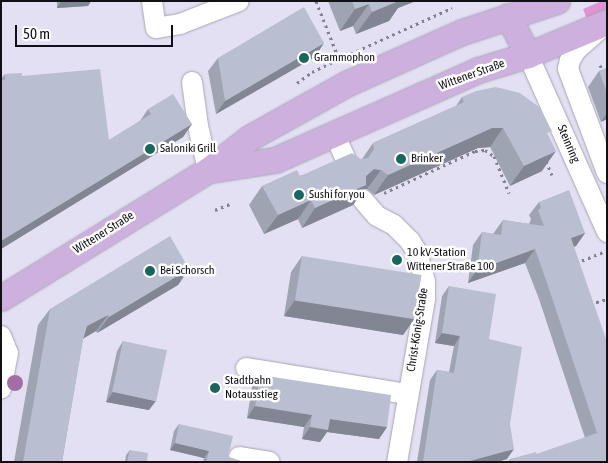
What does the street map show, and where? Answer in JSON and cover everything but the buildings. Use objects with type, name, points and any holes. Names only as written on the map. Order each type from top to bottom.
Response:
[{"type":"main road","name":"Wittener Straße","points":[[1,298],[208,170],[249,138],[348,83],[462,32],[505,8],[557,1]]},
{"type":"main road","points":[[505,8],[528,55]]},
{"type":"main road","name":"Wittener Straße","points":[[208,170],[275,160],[478,70],[528,55],[607,23]]},
{"type":"main road","name":"Wittener Straße","points":[[334,133],[337,109],[348,99],[399,71],[418,51]]},
{"type":"street","points":[[152,1],[156,28],[180,24],[239,1]]},
{"type":"street","name":"Steinring","points":[[607,23],[576,50],[570,60],[568,69],[607,173]]},
{"type":"street","name":"Steinring","points":[[528,55],[607,232]]},
{"type":"street","points":[[192,82],[198,126],[208,170]]},
{"type":"street","points":[[334,133],[349,167]]},
{"type":"street","name":"Christ-König-Straße","points":[[364,201],[377,216],[394,225],[410,241],[417,252],[423,270],[425,299],[407,394],[397,462]]},
{"type":"street","points":[[1,336],[8,352],[1,388]]},
{"type":"street","points":[[246,368],[407,394]]},
{"type":"street","points":[[239,457],[270,462]]},
{"type":"path","points":[[316,1],[348,83]]},
{"type":"path","points":[[293,86],[312,72],[452,8]]},
{"type":"path","points":[[600,65],[607,81]]},
{"type":"path","points":[[364,201],[480,150],[485,150],[494,156],[510,193]]},
{"type":"path","points":[[543,154],[552,175]]},
{"type":"path","points":[[214,210],[230,204]]},
{"type":"path","points":[[573,264],[607,251]]},
{"type":"path","points":[[584,306],[607,299]]},
{"type":"shaded area","points":[[602,1],[607,1],[607,11],[587,19],[583,9]]},
{"type":"place","name":"Grammophon","points":[[304,58]]},
{"type":"place","name":"Saloniki Grill","points":[[150,149]]},
{"type":"place","name":"Brinker","points":[[401,159]]},
{"type":"place","name":"Sushi for you","points":[[299,195]]},
{"type":"place","name":"10 kV-Station Wittener Straße 100","points":[[397,260]]},
{"type":"place","name":"Bei Schorsch","points":[[150,271]]},
{"type":"place","name":"Stadtbahn Notausstieg","points":[[215,388]]}]
